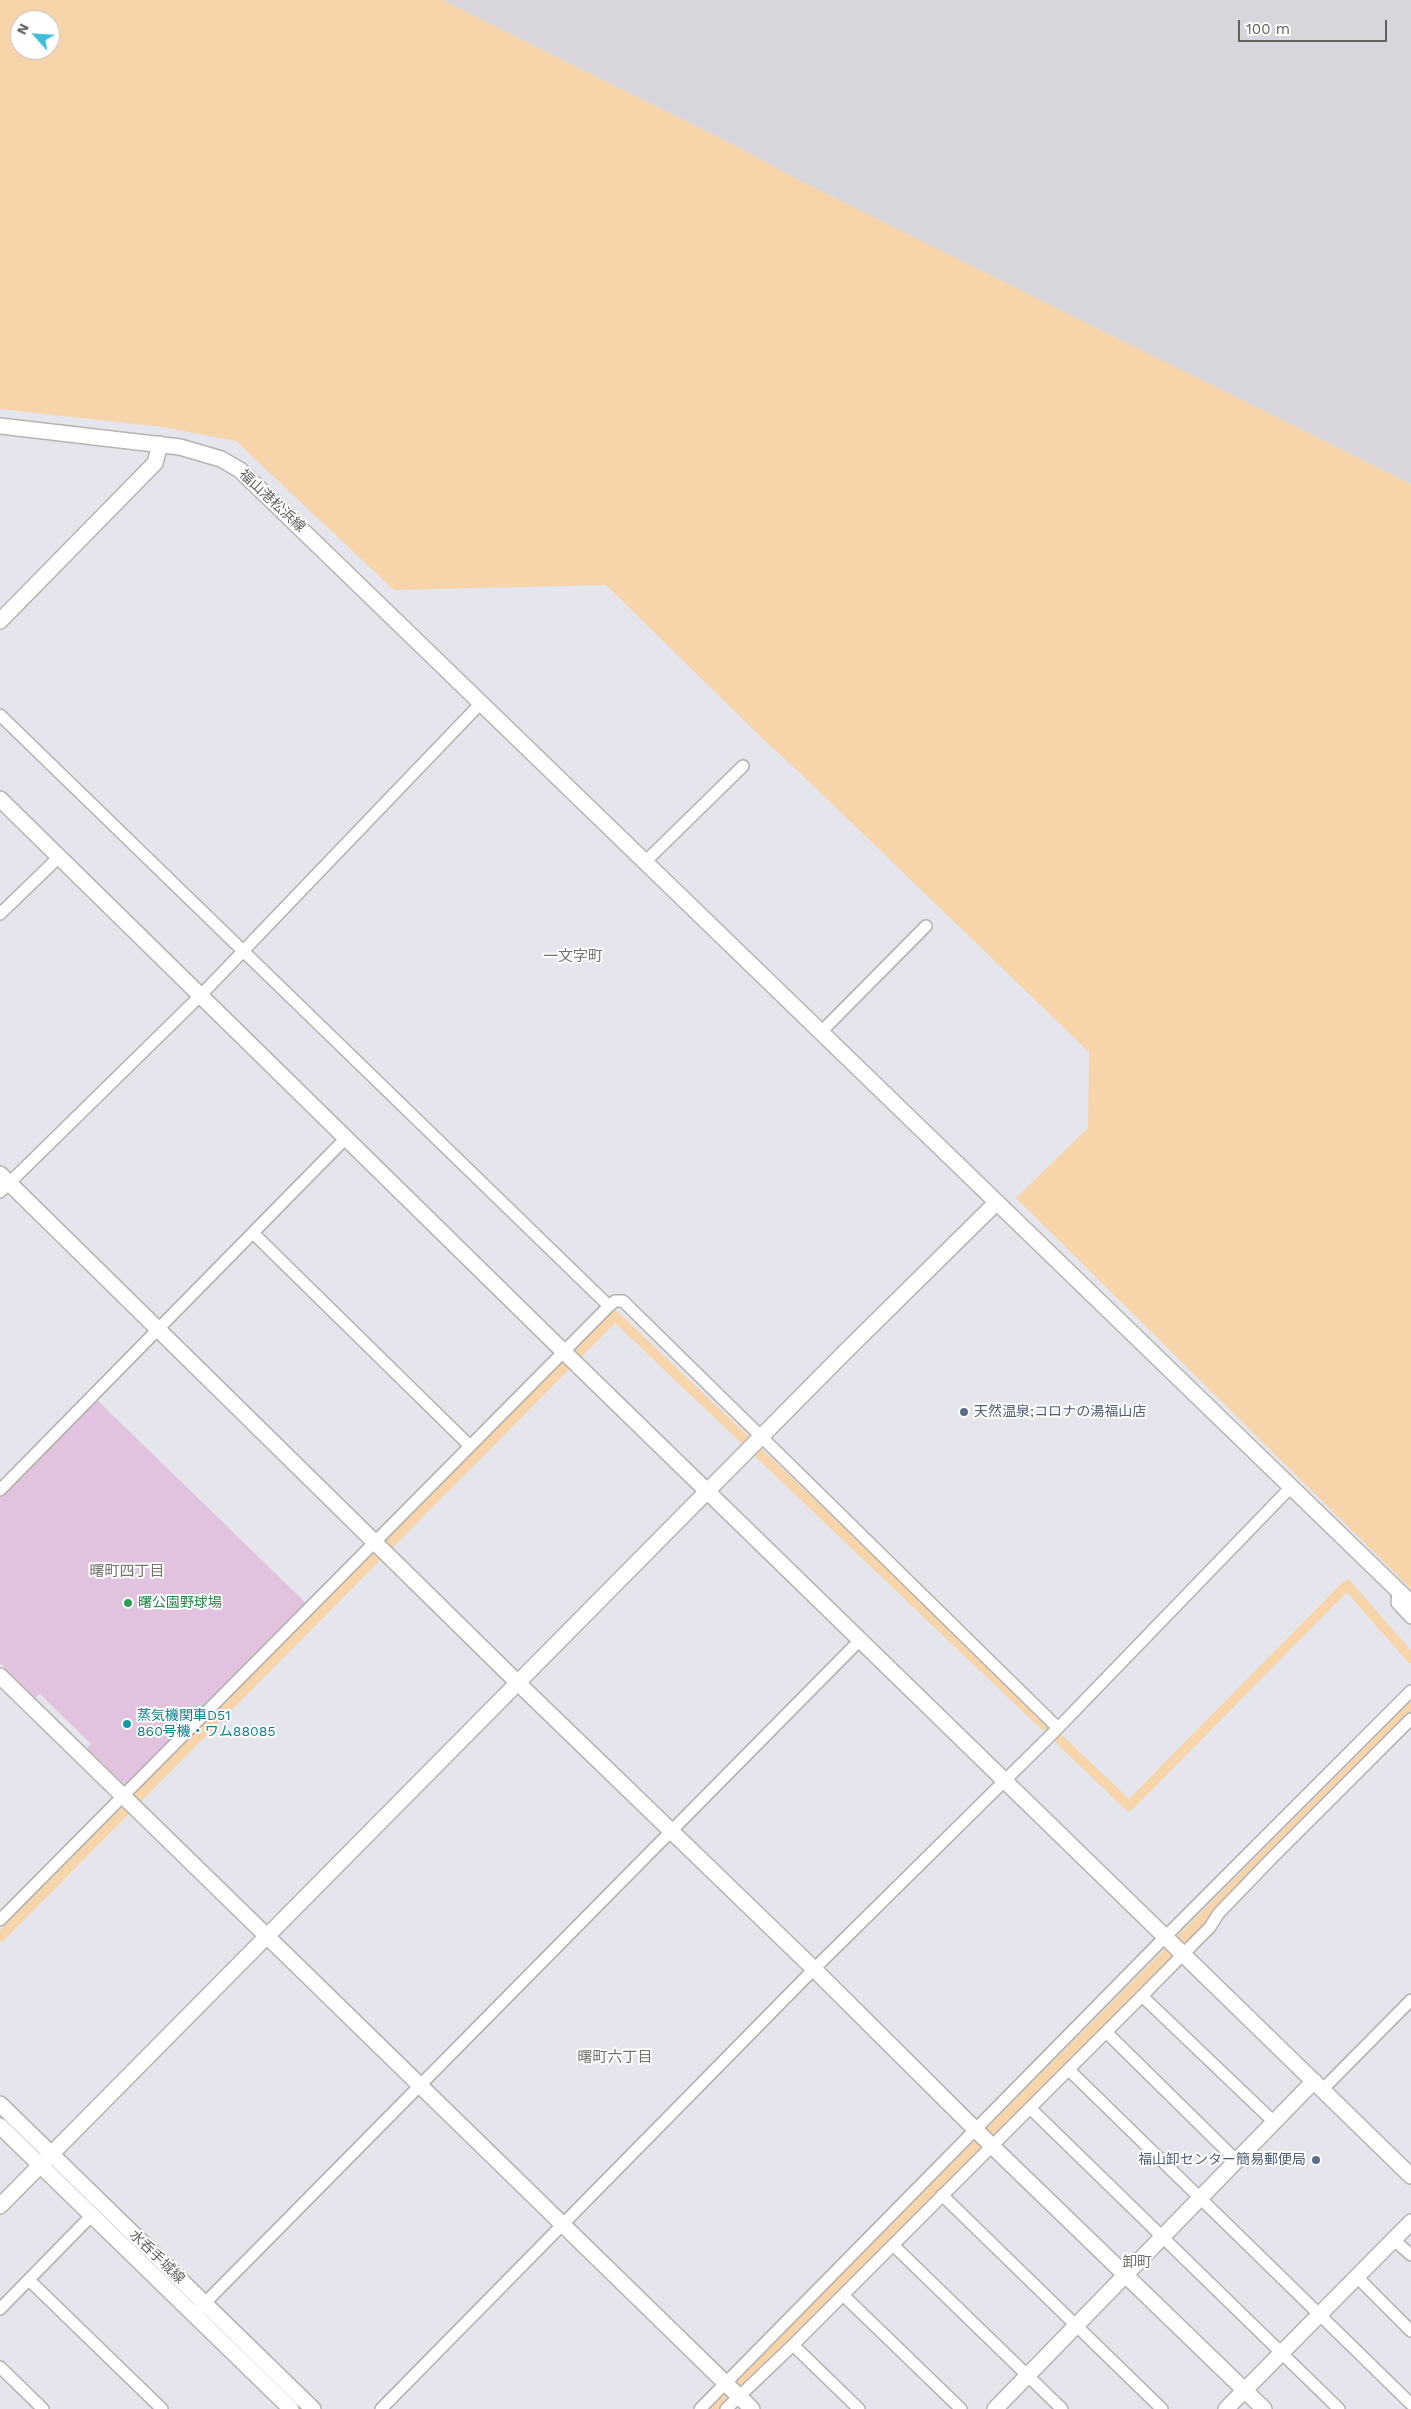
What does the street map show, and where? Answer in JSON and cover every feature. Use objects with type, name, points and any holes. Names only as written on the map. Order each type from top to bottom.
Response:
[{"type":"street","name":"福山港松浜線","points":[[0,426],[160,444],[194,450],[221,459],[240,470],[482,702],[1411,1603]]},
{"type":"street","points":[[0,621],[156,463],[160,444]]},
{"type":"street","points":[[482,702],[201,995],[3,1183],[160,1330],[518,1683],[814,1968],[984,2138],[1264,2409]]},
{"type":"street","points":[[0,714],[609,1306]]},
{"type":"street","points":[[646,861],[743,766]]},
{"type":"street","points":[[0,799],[569,1357],[861,1639],[1003,1781],[1411,2176]]},
{"type":"street","points":[[0,914],[59,857]]},
{"type":"street","points":[[822,1031],[926,926]]},
{"type":"street","points":[[0,1490],[160,1330],[346,1138]]},
{"type":"street","points":[[0,2206],[997,1202]]},
{"type":"street","points":[[253,1233],[470,1446]]},
{"type":"street","points":[[0,1920],[129,1801],[380,1547],[470,1446],[569,1357],[615,1301],[623,1302],[760,1439],[1058,1728]]},
{"type":"street","points":[[381,2409],[814,1968],[1058,1728],[1291,1487]]},
{"type":"street","points":[[1398,1590],[1397,1603],[1411,1618]]},
{"type":"street","points":[[199,2309],[670,1830],[861,1639]]},
{"type":"street","points":[[0,1676],[752,2409]]},
{"type":"street","points":[[726,2409],[732,2390],[1174,1946],[1405,1706],[1411,1691]]},
{"type":"street","points":[[700,2409],[732,2390],[793,2345],[942,2195],[984,2138],[1030,2108],[1069,2070],[1142,1996],[1174,1946],[1271,1859],[1411,1719]]},
{"type":"street","points":[[1142,1996],[1274,2122]]},
{"type":"street","points":[[995,2409],[1274,2122],[1319,2085],[1411,2000]]},
{"type":"street","points":[[1106,2032],[1238,2161]]},
{"type":"street","points":[[1069,2070],[1411,2404]]},
{"type":"street","name":"水呑手城線","points":[[0,2104],[52,2155],[199,2309],[291,2409]]},
{"type":"street","points":[[1030,2108],[1338,2409]]},
{"type":"street","name":"水呑手城線","points":[[0,2126],[93,2214],[313,2409]]},
{"type":"street","points":[[942,2195],[1162,2409]]},
{"type":"street","points":[[0,2309],[93,2214]]},
{"type":"street","points":[[1226,2409],[1411,2222]]},
{"type":"street","points":[[1394,2240],[1411,2255]]},
{"type":"street","points":[[893,2245],[1062,2409]]},
{"type":"street","points":[[1357,2277],[1411,2331]]},
{"type":"street","points":[[30,2280],[162,2409]]},
{"type":"street","points":[[843,2295],[961,2409]]},
{"type":"street","points":[[793,2345],[859,2409]]},
{"type":"street","points":[[0,2367],[43,2409]]},
{"type":"shaded area","points":[[0,0],[442,0],[730,143],[801,181],[1411,484],[1411,1589],[1016,1198],[1088,1128],[1089,1052],[766,742],[606,585],[394,590],[236,441],[162,427],[0,409]]},
{"type":"shaded area","points":[[442,0],[1411,0],[1411,484],[801,181],[730,143]]},
{"type":"shaded area","points":[[97,1400],[306,1603],[128,1784],[123,1783],[87,1748],[91,1744],[40,1694],[35,1698],[0,1663],[0,1498]]},
{"type":"waterway","points":[[0,1937],[615,1316],[1044,1725]]},
{"type":"waterway","points":[[1060,1740],[1129,1806],[1347,1585],[1411,1658]]},
{"type":"waterway","points":[[715,2409],[1411,1708]]},
{"type":"place","name":"天然温泉;コロナの湯福山店","points":[[964,1412]]},
{"type":"place","name":"曙公園野球場","points":[[128,1603]]},
{"type":"place","name":"蒸気機関車D51 860号機・ワム88085","points":[[127,1724]]},
{"type":"place","name":"福山卸センター簡易郵便局","points":[[1316,2160]]},
{"type":"district","name":"一文字町","points":[[573,957]]},
{"type":"district","name":"曙町四丁目","points":[[127,1572]]},
{"type":"district","name":"曙町六丁目","points":[[615,2058]]},
{"type":"district","name":"卸町","points":[[1137,2263]]}]
